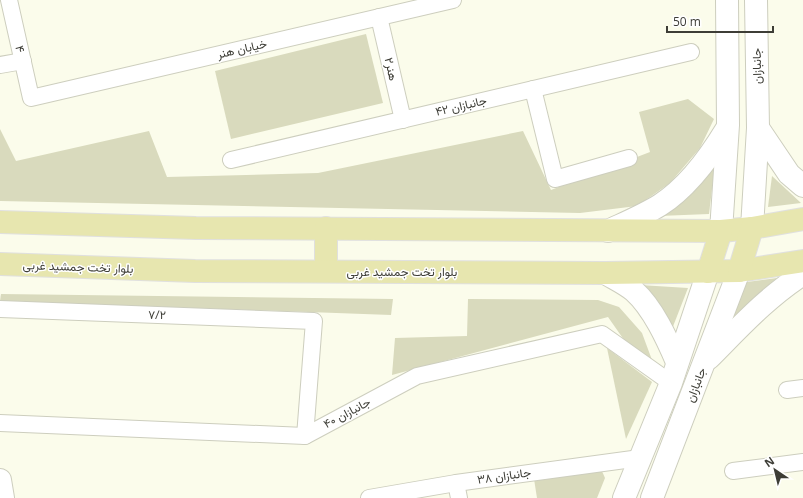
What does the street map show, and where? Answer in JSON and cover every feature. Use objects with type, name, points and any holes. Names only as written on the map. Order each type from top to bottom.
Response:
[{"type":"main road","points":[[708,272],[721,231],[728,125],[727,0]]},
{"type":"main road","name":"جانبازان","points":[[752,228],[758,128],[756,0]]},
{"type":"main road","points":[[608,231],[660,205],[687,182],[711,154],[728,125]]},
{"type":"main road","points":[[758,128],[789,174],[803,186]]},
{"type":"main road","points":[[0,222],[196,228],[721,231],[752,228],[803,219]]},
{"type":"main road","points":[[326,228],[326,271]]},
{"type":"main road","points":[[739,271],[752,228]]},
{"type":"main road","name":"بلوار تخت جمشید غربی","points":[[0,264],[195,271],[605,273],[739,271],[803,261]]},
{"type":"main road","name":"جانبازان","points":[[652,498],[739,271]]},
{"type":"main road","name":"جانبازان","points":[[624,498],[671,383],[708,272]]},
{"type":"main road","points":[[605,273],[634,291],[652,313],[678,362]]},
{"type":"main road","points":[[704,364],[763,304],[784,286],[803,274]]},
{"type":"main road","points":[[0,480],[3,498]]},
{"type":"street","name":"۴","points":[[9,0],[31,98]]},
{"type":"street","name":"خیابان هنر","points":[[31,98],[453,0]]},
{"type":"street","name":"هنر۲","points":[[379,17],[403,120]]},
{"type":"street","name":"۴۲ جانبازان","points":[[231,160],[691,52]]},
{"type":"street","points":[[0,65],[23,61]]},
{"type":"street","points":[[533,89],[556,179],[629,158]]},
{"type":"street","name":"۷/۲","points":[[0,309],[314,321],[305,436]]},
{"type":"street","name":"۴۰ جانبازان","points":[[305,436],[417,376],[602,334],[671,383]]},
{"type":"street","points":[[787,390],[803,388]]},
{"type":"street","points":[[0,423],[305,436]]},
{"type":"street","name":"۳۸ جانبازان","points":[[369,498],[457,490],[640,458]]},
{"type":"street","points":[[733,471],[803,462]]},
{"type":"green space","points":[[366,34],[383,103],[231,139],[215,71]]},
{"type":"green space","points":[[688,99],[714,119],[700,148],[670,183],[637,206],[580,213],[0,201],[0,129],[16,161],[149,131],[167,177],[318,173],[523,131],[551,190],[650,152],[639,112]]},
{"type":"green space","points":[[715,164],[709,214],[659,216]]},
{"type":"green space","points":[[772,176],[801,203],[768,207]]},
{"type":"green space","points":[[777,278],[732,318],[747,282]]},
{"type":"green space","points":[[640,285],[688,288],[672,329]]},
{"type":"green space","points":[[1,294],[393,299],[391,315],[0,301]]},
{"type":"green space","points":[[468,299],[598,300],[619,307],[642,333],[652,360],[629,347],[608,317],[392,375],[395,338],[467,336]]},
{"type":"green space","points":[[607,348],[652,382],[626,439]]},
{"type":"green space","points":[[601,469],[605,478],[597,498],[537,498],[534,479]]}]
